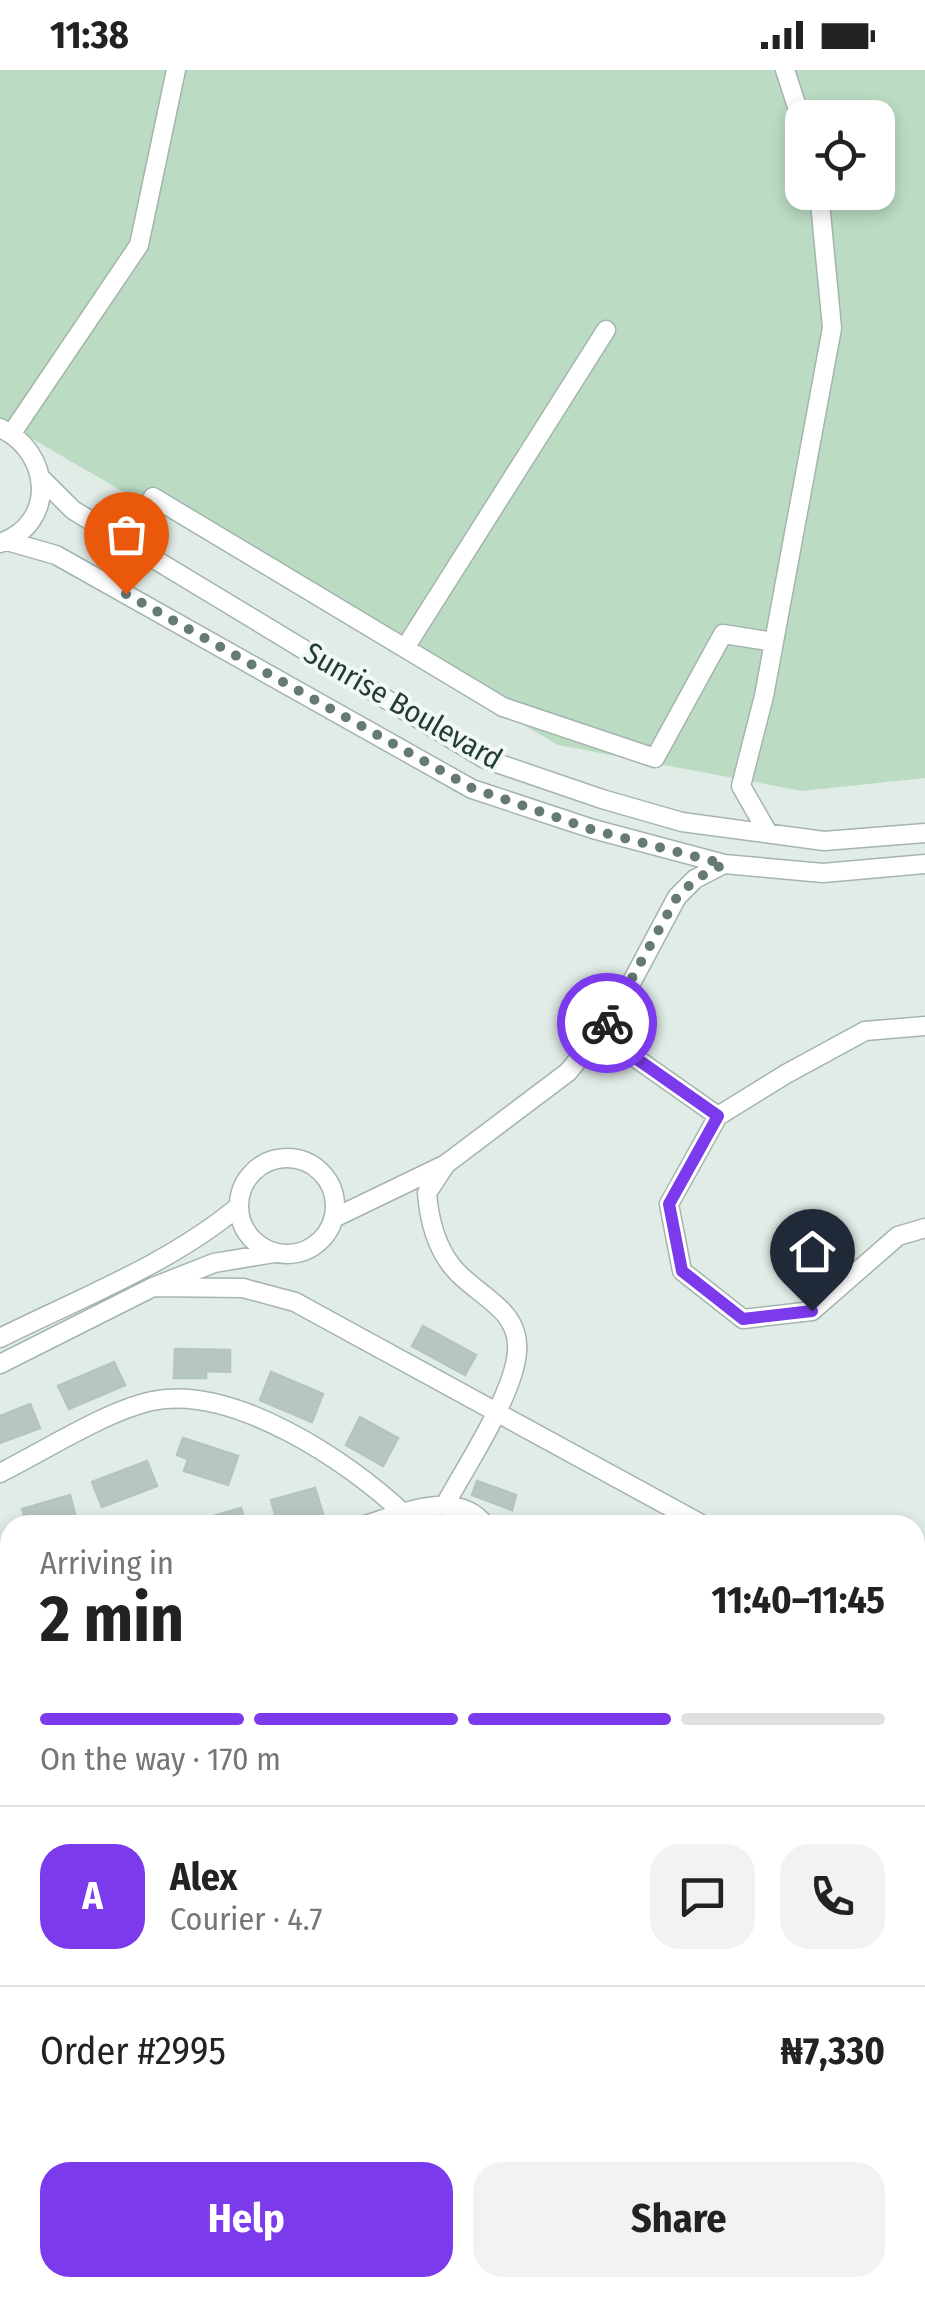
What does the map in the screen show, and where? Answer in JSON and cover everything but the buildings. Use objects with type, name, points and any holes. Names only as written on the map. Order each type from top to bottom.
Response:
[{"type":"street","points":[[6,431],[139,245],[176,70]]},
{"type":"street","points":[[785,70],[795,100]]},
{"type":"street","points":[[768,833],[740,786],[764,696],[832,328],[821,210]]},
{"type":"street","points":[[404,648],[606,330]]},
{"type":"street","name":"Sunrise Boulevard","points":[[6,431],[26,445],[41,478],[73,510],[484,760],[682,822],[824,841],[925,832]]},
{"type":"street","points":[[4,542],[23,530],[34,514],[41,497],[41,478]]},
{"type":"street","points":[[153,497],[503,707],[656,758],[723,634],[774,642]]},
{"type":"street","name":"Sunrise Boulevard","points":[[4,542],[56,555],[472,788],[593,830],[724,864],[823,873],[925,864]]},
{"type":"street","points":[[334,1218],[446,1164],[568,1072],[612,1017],[677,897],[696,879],[724,864]]},
{"type":"street","points":[[925,1026],[865,1031],[718,1116],[669,1204],[682,1271],[743,1319],[812,1311],[898,1236],[925,1228]]},
{"type":"street","points":[[600,1033],[718,1116]]},
{"type":"street","points":[[0,1364],[153,1287],[214,1264],[274,1253],[305,1252],[318,1244],[334,1218],[332,1188],[323,1174],[294,1158],[278,1158],[262,1165],[250,1175],[242,1190],[239,1206],[249,1236],[274,1253]]},
{"type":"street","points":[[446,1164],[427,1193],[437,1242],[452,1266],[512,1322],[517,1353],[495,1412],[446,1505]]},
{"type":"street","points":[[0,1338],[163,1257],[239,1206]]},
{"type":"street","points":[[153,1287],[243,1288],[295,1302],[685,1515]]},
{"type":"street","points":[[0,1473],[124,1411],[183,1397],[220,1402],[270,1424],[355,1472],[403,1513]]},
{"type":"street","points":[[397,1515],[446,1505],[473,1515]]},
{"type":"green space","points":[[0,70],[925,70],[925,778],[802,791],[558,745],[0,420]]},
{"type":"way so far","points":[[126,594],[472,788],[593,830],[724,864],[696,879],[677,897],[607,1023]]},
{"type":"route","points":[[607,1023],[600,1033],[718,1116],[669,1204],[682,1271],[743,1319],[812,1311]]}]
